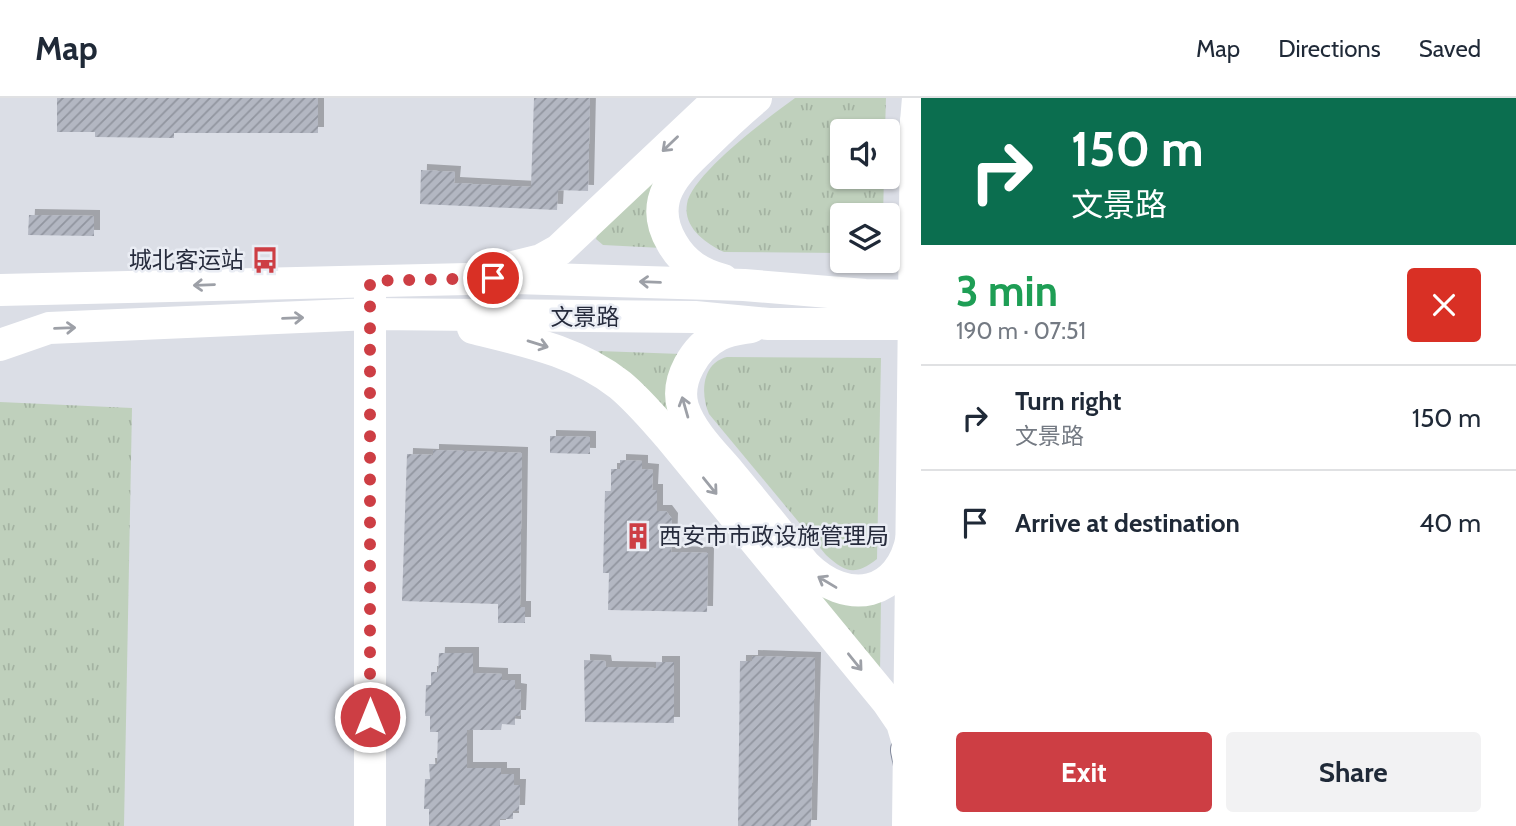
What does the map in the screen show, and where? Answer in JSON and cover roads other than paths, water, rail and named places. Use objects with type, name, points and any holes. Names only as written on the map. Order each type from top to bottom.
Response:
[{"type":"highway","points":[[910,750],[921,802]]},
{"type":"main road","points":[[450,279],[520,267],[559,250],[720,98]]},
{"type":"main road","points":[[757,98],[683,166],[669,183],[663,201],[663,218],[668,236],[682,258],[704,274],[755,286],[850,276],[921,276]]},
{"type":"main road","points":[[908,826],[917,110]]},
{"type":"main road","name":"文景路","points":[[0,290],[515,278],[755,286],[865,295],[921,296]]},
{"type":"main road","points":[[370,281],[370,826]]},
{"type":"main road","name":"文景路","points":[[0,345],[49,328],[370,314],[695,317],[769,324],[921,324]]},
{"type":"main road","points":[[424,316],[537,343],[593,367],[621,386],[669,436],[887,701],[902,723],[910,750]]},
{"type":"main road","points":[[769,324],[720,334],[695,357],[688,368],[681,392],[682,404],[694,428],[805,565],[830,585],[851,591],[872,589],[882,584],[900,567],[907,555],[912,536]]},
{"type":"main road","points":[[804,324],[878,337],[921,338]]},
{"type":"place","name":"城北客运站","points":[[265,260]]},
{"type":"place","name":"西安市市政设施管理局","points":[[638,536]]}]
